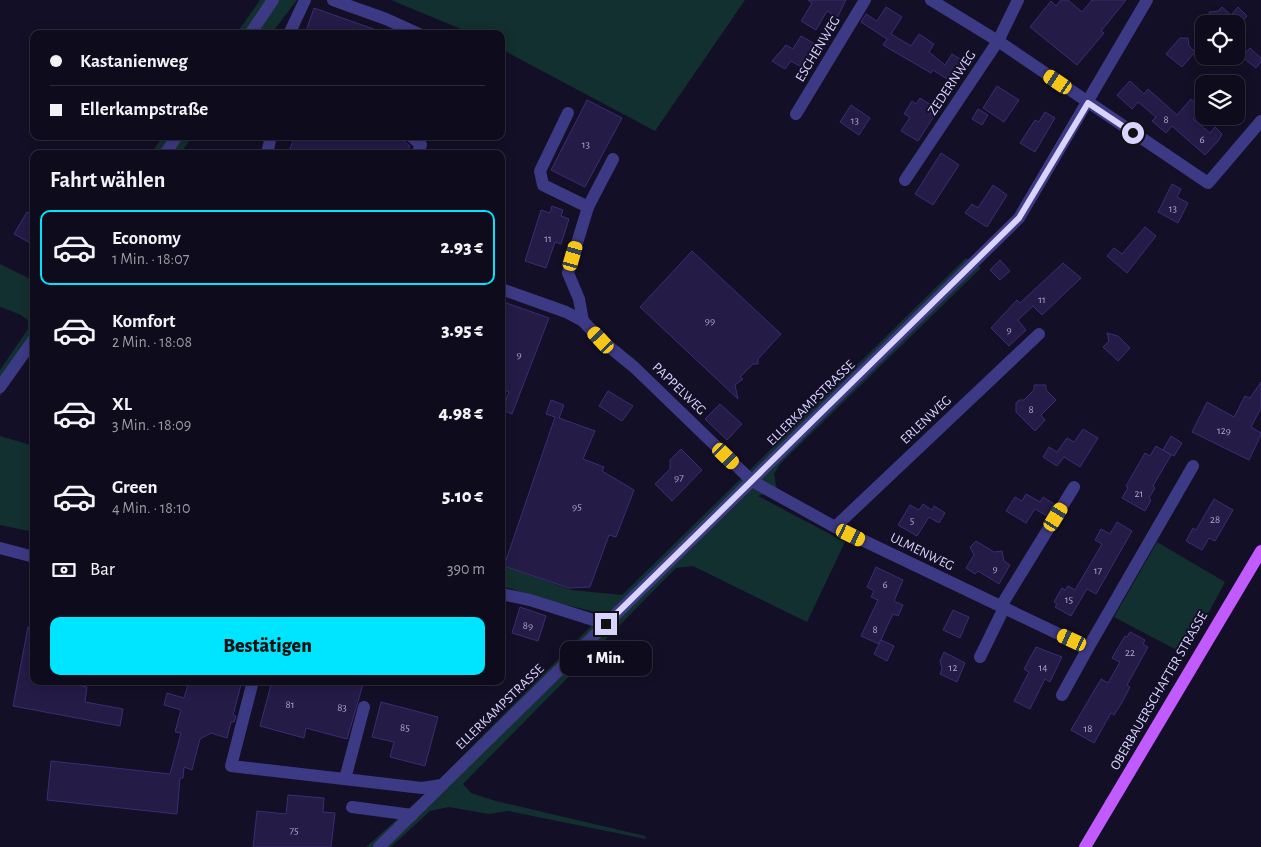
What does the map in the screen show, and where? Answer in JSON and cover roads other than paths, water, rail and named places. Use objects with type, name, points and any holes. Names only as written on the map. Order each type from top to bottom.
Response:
[{"type":"main road","name":"OBERBAUERSCHAFTER STRASSE","points":[[1085,847],[1261,550]]},
{"type":"street","points":[[253,30],[274,0]]},
{"type":"street","points":[[291,30],[305,0]]},
{"type":"street","points":[[332,0],[386,19],[410,30]]},
{"type":"street","name":"ESCHENWEG","points":[[796,114],[865,0]]},
{"type":"street","points":[[931,0],[998,41],[1208,183],[1261,121]]},
{"type":"street","name":"ZEDERNWEG","points":[[905,180],[998,41],[1018,0]]},
{"type":"street","name":"ELLERKAMPSTRASSE","points":[[379,847],[1019,218],[1147,0]]},
{"type":"street","points":[[568,113],[540,171],[543,185],[588,207]]},
{"type":"street","points":[[415,140],[421,145],[419,150]]},
{"type":"street","points":[[583,321],[580,299],[568,273],[588,207],[613,159]]},
{"type":"street","points":[[505,290],[566,312],[583,321]]},
{"type":"street","name":"PAPPELWEG","points":[[583,321],[601,340],[634,367],[752,481]]},
{"type":"street","name":"ERLENWEG","points":[[835,527],[1039,334]]},
{"type":"street","points":[[0,387],[30,345]]},
{"type":"street","points":[[1062,695],[1193,466]]},
{"type":"street","name":"ULMENWEG","points":[[752,481],[835,527],[1088,648]]},
{"type":"street","points":[[980,657],[1002,607],[1074,487]]},
{"type":"street","points":[[0,548],[30,556]]},
{"type":"street","points":[[505,595],[530,600],[606,624]]},
{"type":"street","points":[[252,685],[231,766],[422,788],[442,785]]},
{"type":"street","points":[[345,779],[364,707]]},
{"type":"street","points":[[352,807],[412,815]]}]
